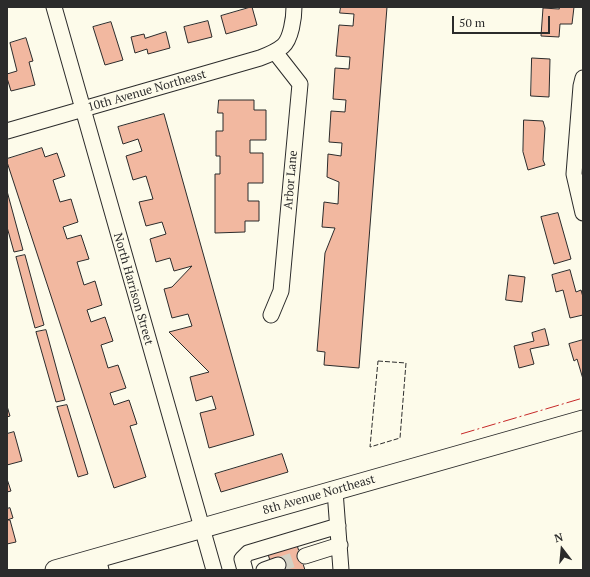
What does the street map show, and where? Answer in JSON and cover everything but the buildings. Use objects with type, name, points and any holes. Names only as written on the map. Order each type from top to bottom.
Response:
[{"type":"main road","name":"8th Avenue Northeast","points":[[55,570],[100,564],[202,528],[583,420]]},
{"type":"street","name":"North Harrison Street","points":[[54,7],[214,570]]},
{"type":"street","points":[[279,48],[289,35],[294,16],[294,7]]},
{"type":"street","name":"10th Avenue Northeast","points":[[7,131],[260,58],[279,48]]},
{"type":"street","name":"Arbor Lane","points":[[271,315],[281,291],[300,84],[279,48]]},
{"type":"street","points":[[583,78],[581,86],[574,174],[583,213]]},
{"type":"street","points":[[335,491],[340,545],[339,569]]},
{"type":"street","points":[[245,570],[242,559],[248,553],[338,526]]},
{"type":"street","points":[[305,556],[340,545]]},
{"type":"street","points":[[264,570],[278,565]]},
{"type":"tunnel","points":[[278,565],[305,556]]},
{"type":"fence","points":[[378,361],[406,363],[400,438],[370,447],[378,361]]},
{"type":"power","points":[[461,434],[583,398]]}]
